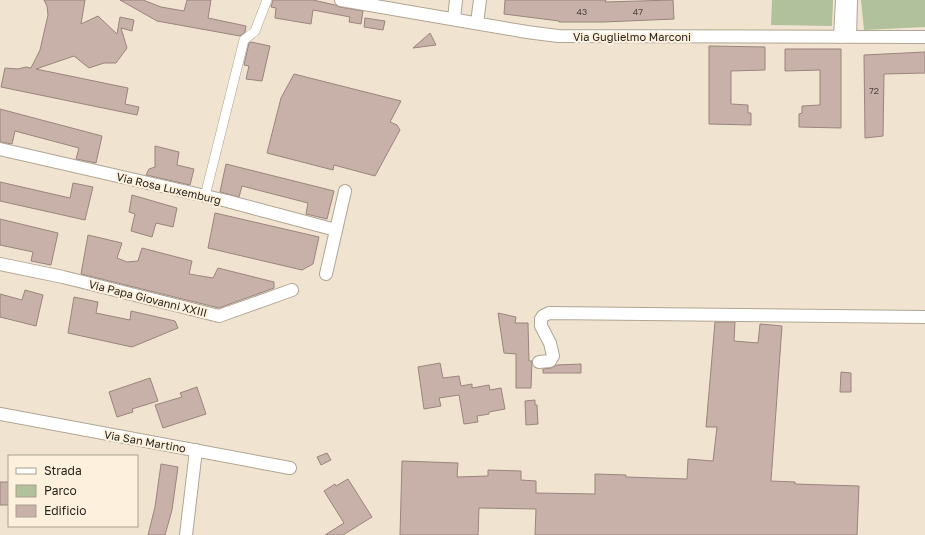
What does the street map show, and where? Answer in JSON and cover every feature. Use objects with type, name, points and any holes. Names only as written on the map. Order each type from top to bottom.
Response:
[{"type":"street","points":[[205,196],[244,40],[254,31],[267,0]]},
{"type":"street","name":"Via Guglielmo Marconi","points":[[341,0],[402,5],[454,19],[558,36],[925,37]]},
{"type":"street","points":[[454,19],[456,0]]},
{"type":"street","points":[[477,23],[480,0]]},
{"type":"street","points":[[842,0],[845,37]]},
{"type":"street","points":[[845,37],[851,0]]},
{"type":"street","name":"Via Rosa Luxemburg","points":[[0,149],[205,196],[336,230]]},
{"type":"street","points":[[326,274],[345,191]]},
{"type":"street","name":"Via Papa Giovanni XXIII","points":[[0,264],[62,277],[220,316],[292,290]]},
{"type":"street","points":[[539,362],[550,361],[553,356],[550,343],[541,326],[541,319],[549,313],[925,317]]},
{"type":"street","name":"Via San Martino","points":[[0,414],[290,468]]},
{"type":"street","points":[[186,535],[196,450]]},
{"type":"green space","points":[[772,0],[833,0],[832,26],[771,25]]},
{"type":"green space","points":[[861,0],[925,0],[925,27],[864,30]]},
{"type":"building","points":[[44,0],[85,0],[81,24],[98,16],[117,34],[120,17],[134,20],[132,31],[121,28],[127,48],[116,63],[104,63],[89,68],[74,56],[36,69],[128,88],[125,104],[139,107],[137,115],[1,87],[5,68],[31,68],[40,50],[48,15],[47,6]]},
{"type":"building","points":[[120,0],[143,0],[161,7],[184,11],[187,0],[211,0],[208,18],[246,26],[245,32],[240,36],[157,21]]},
{"type":"building","points":[[273,0],[313,0],[363,11],[361,24],[349,22],[350,17],[313,10],[311,24],[275,18],[276,8],[271,7]]},
{"type":"building","points":[[505,0],[606,0],[605,2],[673,0],[674,19],[559,22],[504,14]]},
{"type":"building","points":[[365,18],[385,21],[383,30],[364,27]]},
{"type":"building","points":[[430,33],[436,45],[413,48]]},
{"type":"building","points":[[251,42],[270,46],[262,81],[246,79],[249,66],[244,65],[249,43]]},
{"type":"building","points":[[709,46],[765,47],[765,70],[731,71],[731,104],[748,105],[748,113],[751,113],[751,125],[709,124]]},
{"type":"building","points":[[785,49],[841,49],[841,128],[799,127],[799,114],[802,113],[802,106],[820,105],[820,70],[785,71]]},
{"type":"building","points":[[925,52],[925,73],[884,74],[883,136],[865,138],[864,55]]},
{"type":"building","points":[[294,74],[401,101],[390,122],[397,125],[400,130],[375,176],[334,165],[333,170],[267,153],[281,98]]},
{"type":"building","points":[[0,109],[102,136],[96,163],[76,159],[79,148],[15,131],[12,144],[0,142]]},
{"type":"building","points":[[155,146],[179,152],[177,165],[194,169],[190,185],[146,175],[149,169],[155,167]]},
{"type":"building","points":[[226,164],[334,191],[327,219],[306,214],[308,203],[242,186],[239,197],[220,192]]},
{"type":"building","points":[[0,182],[70,198],[73,183],[93,187],[85,220],[0,201]]},
{"type":"building","points":[[132,195],[177,208],[173,227],[156,223],[152,237],[131,231],[135,214],[129,212]]},
{"type":"building","points":[[215,213],[319,237],[313,264],[302,270],[208,248]]},
{"type":"building","points":[[0,219],[58,233],[51,265],[31,261],[33,252],[0,245]]},
{"type":"building","points":[[88,235],[122,243],[117,258],[127,262],[138,261],[142,248],[192,261],[189,274],[213,278],[218,268],[274,282],[274,288],[219,308],[81,274]]},
{"type":"building","points":[[25,290],[43,295],[36,326],[0,317],[0,294],[22,300]]},
{"type":"building","points":[[74,297],[98,302],[96,313],[130,320],[131,311],[175,321],[178,328],[132,347],[68,333]]},
{"type":"building","points":[[498,313],[516,317],[515,323],[528,323],[529,361],[532,361],[531,388],[516,388],[516,354],[504,353]]},
{"type":"building","points":[[715,322],[735,322],[734,341],[758,343],[760,324],[782,326],[771,481],[795,482],[795,484],[859,486],[857,535],[535,535],[536,509],[479,508],[478,535],[400,535],[402,461],[458,463],[457,477],[488,476],[488,470],[521,471],[521,480],[536,481],[536,493],[595,494],[595,474],[626,475],[626,477],[687,479],[688,459],[713,461],[717,427],[706,427]]},
{"type":"building","points":[[440,363],[443,378],[459,376],[461,386],[472,384],[472,388],[489,385],[490,390],[501,388],[505,409],[477,416],[478,422],[464,424],[459,395],[439,398],[441,406],[424,409],[418,367]]},
{"type":"building","points":[[581,364],[581,373],[543,373],[543,369],[551,368],[557,365]]},
{"type":"building","points":[[841,372],[851,373],[851,392],[840,392]]},
{"type":"building","points":[[150,378],[158,401],[132,409],[133,412],[117,417],[109,392]]},
{"type":"building","points":[[197,387],[206,414],[163,428],[155,405],[182,397],[180,393]]},
{"type":"building","points":[[535,400],[535,405],[537,405],[538,424],[526,425],[525,401]]},
{"type":"building","points":[[327,453],[331,460],[321,465],[317,457]]},
{"type":"building","points":[[161,464],[178,467],[172,510],[165,535],[148,535],[155,507]]},
{"type":"building","points":[[348,479],[372,517],[343,535],[325,535],[344,523],[324,491],[335,484],[336,486]]},
{"type":"building","points":[[0,482],[8,482],[8,505],[0,505]]}]
